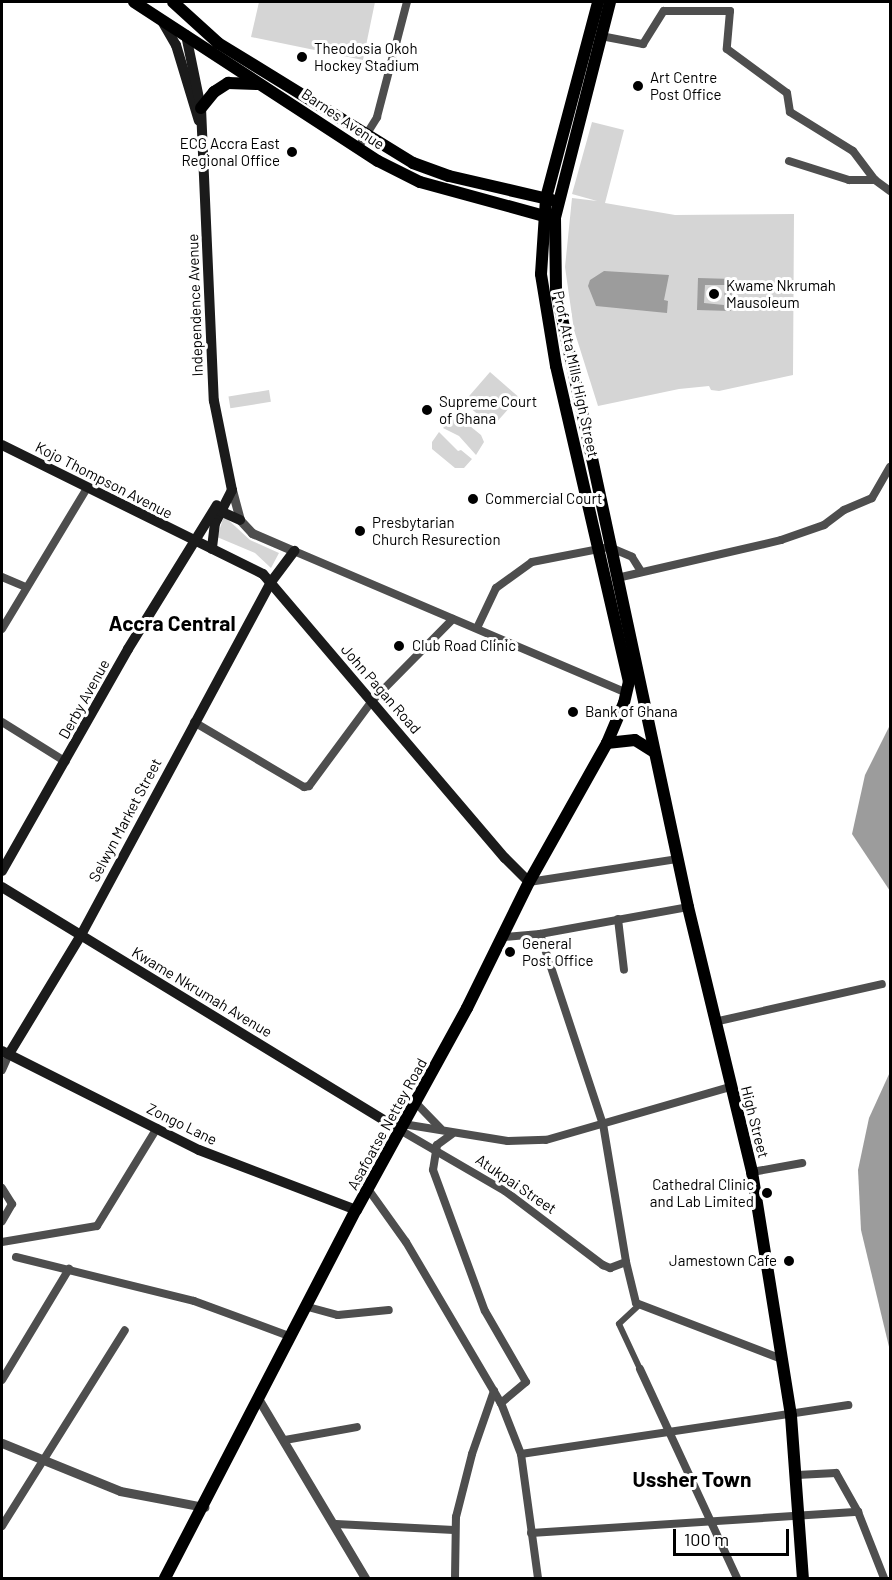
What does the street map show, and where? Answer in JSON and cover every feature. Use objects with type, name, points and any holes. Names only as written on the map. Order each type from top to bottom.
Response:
[{"type":"main road","name":"Barnes Avenue","points":[[134,2],[265,85],[358,148],[420,182],[549,217]]},
{"type":"main road","name":"Barnes Avenue","points":[[171,2],[218,42],[429,170],[559,201]]},
{"type":"main road","points":[[171,2],[186,35],[201,108],[202,127]]},
{"type":"main road","name":"Prof. Atta Mills High Street","points":[[598,2],[546,198],[559,309],[632,685]]},
{"type":"main road","name":"Prof. Atta Mills High Street","points":[[549,217],[559,201],[610,2]]},
{"type":"main road","points":[[159,16],[176,45],[202,127]]},
{"type":"main road","points":[[201,108],[214,92],[228,83],[243,81],[265,85]]},
{"type":"main road","name":"Independence Avenue","points":[[202,127],[211,365],[216,414],[231,486]]},
{"type":"main road","name":"Kojo Thompson Avenue","points":[[2,445],[193,542]]},
{"type":"main road","points":[[212,549],[220,511],[231,486]]},
{"type":"main road","points":[[193,542],[231,486]]},
{"type":"main road","points":[[220,511],[240,520]]},
{"type":"main road","name":"John Pagan Road","points":[[193,542],[253,568],[271,582],[505,858],[530,882]]},
{"type":"main road","name":"Derby Avenue","points":[[2,872],[193,542]]},
{"type":"main road","name":"Prof. Atta Mills High Street","points":[[604,548],[617,578],[632,685]]},
{"type":"main road","name":"Selwyn Market Street","points":[[5,1052],[81,935],[271,582],[294,551]]},
{"type":"main road","name":"Asafoatse Nettey Road","points":[[165,1578],[204,1507],[356,1210],[504,937],[530,882],[607,743],[632,685]]},
{"type":"main road","name":"High Street","points":[[632,685],[654,752],[714,1022],[752,1172],[790,1416],[797,1475],[803,1578]]},
{"type":"main road","points":[[607,743],[635,740],[654,752]]},
{"type":"main road","name":"Kwame Nkrumah Avenue","points":[[2,887],[387,1121],[402,1127]]},
{"type":"main road","name":"Zongo Lane","points":[[5,1052],[199,1150],[356,1210]]},
{"type":"street","points":[[358,148],[377,117],[407,2]]},
{"type":"street","points":[[601,36],[643,44],[664,11],[730,11],[727,50],[787,93],[790,112],[862,159],[875,180],[891,191]]},
{"type":"street","points":[[789,161],[849,180],[875,180]]},
{"type":"street","points":[[617,578],[640,570],[781,540],[824,525],[844,510],[872,498],[891,467]]},
{"type":"street","points":[[231,486],[240,520],[263,541],[294,551],[453,619],[632,685]]},
{"type":"street","points":[[2,629],[87,488]]},
{"type":"street","points":[[477,628],[496,588],[518,569],[551,557],[604,548],[632,557],[640,570]]},
{"type":"street","points":[[2,577],[26,587]]},
{"type":"street","points":[[194,722],[307,787],[372,701],[453,619]]},
{"type":"street","points":[[2,722],[66,762]]},
{"type":"street","points":[[530,882],[678,859]]},
{"type":"street","points":[[504,937],[540,934],[688,907]]},
{"type":"street","points":[[618,919],[624,970]]},
{"type":"street","points":[[540,934],[603,1124],[626,1262],[638,1305]]},
{"type":"street","points":[[714,1022],[882,984]]},
{"type":"street","name":"Selwyn Market Street","points":[[2,1070],[5,1052]]},
{"type":"street","points":[[402,1127],[441,1129],[452,1134],[508,1141],[546,1140],[730,1088]]},
{"type":"street","points":[[415,1102],[441,1129]]},
{"type":"street","name":"Atukpai Street","points":[[402,1127],[435,1151],[505,1191],[603,1265],[610,1268],[626,1262]]},
{"type":"street","points":[[2,1242],[97,1226],[157,1128]]},
{"type":"street","points":[[452,1134],[441,1140],[435,1151],[433,1170],[485,1311],[526,1385],[501,1402]]},
{"type":"street","points":[[752,1172],[801,1163]]},
{"type":"street","points":[[2,1188],[12,1204],[2,1221]]},
{"type":"street","points":[[368,1190],[406,1242],[501,1402],[521,1454],[538,1578]]},
{"type":"street","points":[[16,1257],[214,1308],[292,1337]]},
{"type":"street","points":[[2,1380],[69,1269]]},
{"type":"street","points":[[638,1305],[782,1359]]},
{"type":"street","points":[[638,1305],[619,1324],[672,1433],[737,1578]]},
{"type":"street","points":[[308,1306],[338,1315],[389,1310]]},
{"type":"street","points":[[2,1526],[125,1330]]},
{"type":"street","points":[[455,1578],[454,1530],[472,1454],[494,1391]]},
{"type":"street","points":[[259,1400],[336,1524],[365,1578]]},
{"type":"street","points":[[521,1454],[790,1416],[848,1405]]},
{"type":"street","points":[[285,1440],[357,1427]]},
{"type":"street","points":[[2,1443],[120,1491],[204,1507]]},
{"type":"street","points":[[797,1475],[834,1471],[858,1512],[884,1578]]},
{"type":"street","points":[[531,1533],[858,1512]]},
{"type":"street","points":[[336,1524],[454,1530]]},
{"type":"shaded area","name":"Theodosia Okoh Hockey Stadium","points":[[259,2],[375,2],[363,60],[251,37]]},
{"type":"shaded area","points":[[592,122],[624,130],[605,203],[675,215],[794,214],[793,375],[719,391],[711,390],[709,386],[679,389],[598,406],[574,330],[565,267],[572,198],[597,201],[572,194]]},
{"type":"shaded area","points":[[604,271],[669,275],[664,300],[668,301],[667,313],[596,306],[588,286],[590,280]]},
{"type":"shaded area","points":[[698,278],[732,279],[731,311],[697,310]],"holes":[[[705,285],[725,285],[724,305],[704,303]]]},
{"type":"shaded area","points":[[490,372],[519,397],[492,427],[464,402]]},
{"type":"shaded area","points":[[269,390],[271,402],[230,408],[229,396]]},
{"type":"shaded area","points":[[453,418],[460,418],[481,435],[484,442],[476,455],[459,436],[443,428]]},
{"type":"shaded area","points":[[439,432],[458,451],[461,450],[472,459],[464,468],[455,468],[432,449],[432,442]]},
{"type":"shaded area","points":[[224,516],[250,540],[279,553],[271,568],[255,553],[217,537]]},
{"type":"shaded area","points":[[890,725],[890,891],[852,834],[865,775]]},
{"type":"shaded area","points":[[890,1072],[890,1351],[861,1230],[858,1170],[869,1118]]},
{"type":"place","name":"Theodosia Okoh Hockey Stadium","points":[[302,57]]},
{"type":"place","name":"Art Centre Post Office","points":[[638,86]]},
{"type":"place","name":"ECG Accra East Regional Office","points":[[292,152]]},
{"type":"place","name":"Kwame Nkrumah Mausoleum","points":[[714,294]]},
{"type":"place","name":"Supreme Court of Ghana","points":[[427,410]]},
{"type":"place","name":"Commercial Court","points":[[473,499]]},
{"type":"place","name":"Presbytarian Church Resurection","points":[[360,531]]},
{"type":"place","name":"Club Road Clinic","points":[[399,646]]},
{"type":"place","name":"Bank of Ghana","points":[[573,712]]},
{"type":"place","name":"General Post Office","points":[[510,952]]},
{"type":"place","name":"Cathedral Clinic and Lab Limited","points":[[767,1193]]},
{"type":"place","name":"Jamestown Cafe","points":[[789,1261]]},
{"type":"district","name":"Accra Central","points":[[172,623]]},
{"type":"district","name":"Ussher Town","points":[[692,1479]]}]
